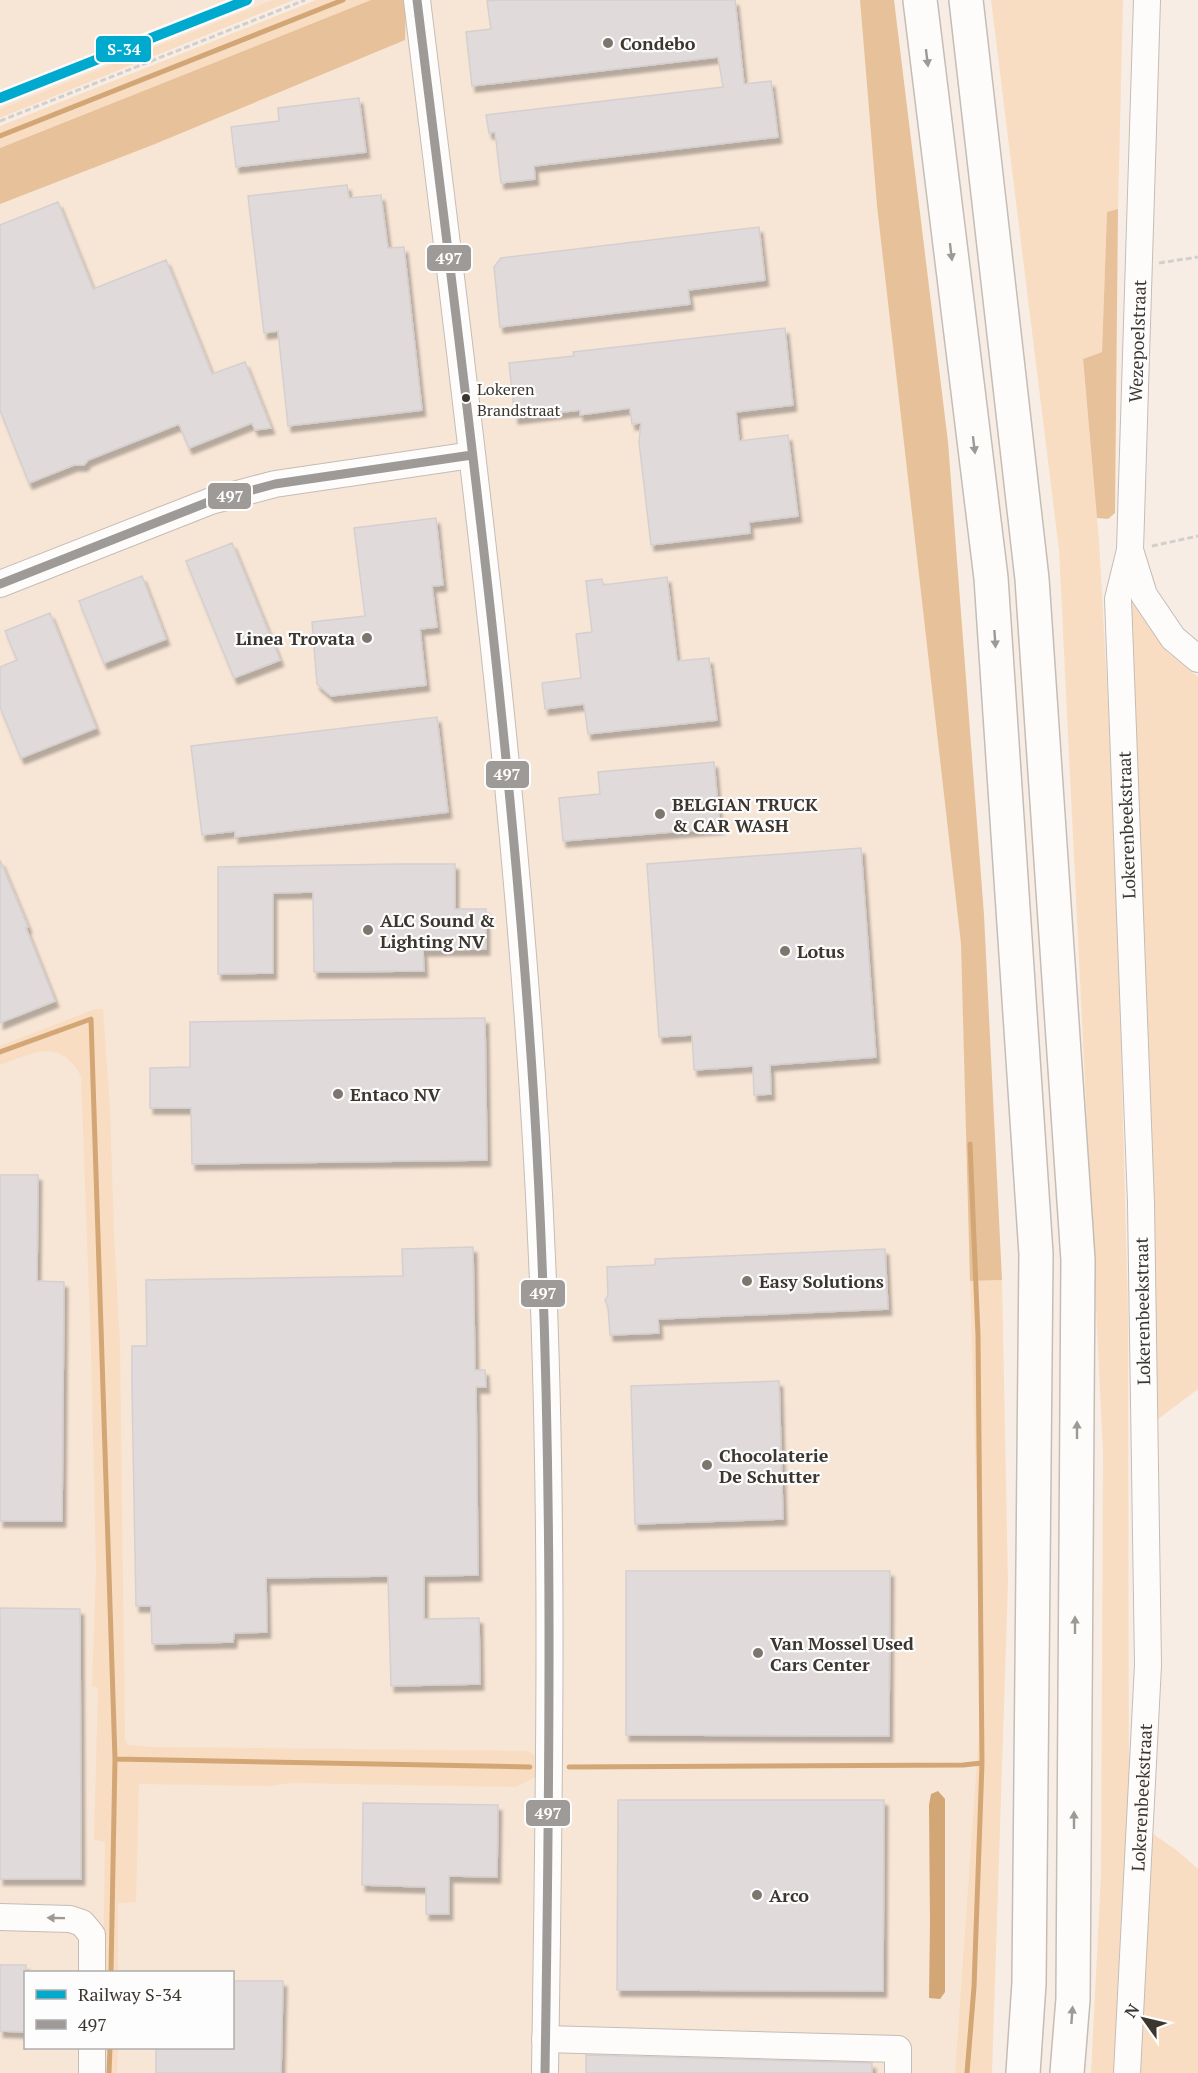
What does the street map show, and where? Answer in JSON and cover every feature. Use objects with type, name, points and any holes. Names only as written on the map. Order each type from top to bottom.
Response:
[{"type":"highway","points":[[920,0],[991,578],[1036,1254],[1029,1983],[1023,2073]]},
{"type":"highway","points":[[966,0],[1032,579],[1078,1260],[1073,1999],[1067,2073]]},
{"type":"street","points":[[417,0],[472,455],[514,833],[528,1015],[542,1258],[548,1472],[549,1655],[545,2073]]},
{"type":"street","name":"Wezepoelstraat","points":[[1147,0],[1130,550],[1144,595],[1173,638],[1198,659]]},
{"type":"street","points":[[0,584],[211,501],[275,484],[472,455]]},
{"type":"street","name":"Lokerenbeekstraat","points":[[1127,2073],[1148,1665],[1141,1203],[1118,599],[1130,550]]},
{"type":"street","points":[[0,1917],[70,1919],[82,1923],[92,1935],[92,1971]]},
{"type":"street","points":[[545,2039],[898,2049],[898,2073]]},
{"type":"street","points":[[92,2049],[92,2073]]},
{"type":"path","points":[[0,122],[305,0]]},
{"type":"path","points":[[1139,266],[1198,257]]},
{"type":"path","points":[[1130,550],[1198,536]]},
{"type":"shaded area","points":[[0,0],[272,0],[0,109]]},
{"type":"shaded area","points":[[272,0],[294,0],[0,118],[0,109]]},
{"type":"shaded area","points":[[316,0],[371,0],[0,148],[0,126]]},
{"type":"shaded area","points":[[371,0],[860,0],[877,206],[961,944],[982,1688],[955,2073],[0,2073],[0,148]]},
{"type":"shaded area","points":[[371,0],[406,0],[405,40],[155,144],[0,204],[0,148]]},
{"type":"shaded area","points":[[860,0],[894,0],[948,442],[984,915],[1002,1280],[970,1281],[961,944],[877,206]]},
{"type":"shaded area","points":[[991,0],[1123,0],[1118,209],[1107,213],[1102,352],[1083,360],[1099,540],[1116,850],[1128,1313],[1129,1827],[1115,2073],[1091,2073],[1101,1874],[1103,1452],[1059,550]]},
{"type":"shaded area","points":[[1118,209],[1115,513],[1108,519],[1097,518],[1083,359],[1102,352],[1107,212]]},
{"type":"shaded area","points":[[1126,604],[1134,604],[1166,651],[1198,677],[1198,1389],[1157,1420],[1140,909]]},
{"type":"shaded area","points":[[95,1009],[103,1009],[110,1110],[120,1345],[125,1739],[128,1745],[528,1751],[535,1756],[538,1764],[537,1776],[516,1787],[292,1783],[270,1786],[139,1784],[136,1902],[118,1903],[118,1971],[103,1971],[105,1842],[94,1840],[98,1688],[92,1686],[96,1569],[81,1076],[73,1064],[55,1052],[35,1053],[0,1065],[0,1046]]},
{"type":"shaded area","points":[[1002,1280],[1008,1584],[992,2073],[955,2073],[982,1688],[970,1281]]},
{"type":"shaded area","points":[[938,1791],[945,1799],[945,1992],[940,1999],[929,1998],[929,1805],[931,1794]]},
{"type":"shaded area","points":[[1149,1831],[1198,1869],[1198,2073],[1136,2073]]},
{"type":"shaded area","points":[[102,2049],[118,2049],[117,2073],[102,2073]]},
{"type":"building","points":[[735,0],[744,84],[771,81],[778,137],[534,166],[535,179],[501,183],[495,132],[489,133],[486,115],[723,87],[718,57],[472,86],[466,32],[491,29],[487,1]]},
{"type":"building","points":[[359,98],[366,152],[236,167],[231,127],[279,121],[278,108]]},
{"type":"building","points":[[347,185],[349,198],[381,195],[388,248],[404,247],[422,410],[288,426],[278,331],[264,333],[248,196]]},
{"type":"building","points":[[58,202],[93,289],[166,260],[212,374],[245,362],[271,428],[255,430],[252,423],[189,448],[179,424],[88,460],[84,465],[74,465],[29,483],[0,410],[0,225]]},
{"type":"building","points":[[759,227],[765,280],[688,290],[690,304],[500,327],[494,267],[501,258]]},
{"type":"building","points":[[785,328],[793,405],[736,412],[739,441],[788,435],[798,516],[749,522],[750,533],[651,545],[639,442],[641,423],[632,424],[630,408],[580,415],[580,410],[515,418],[509,363],[574,356],[573,352]]},
{"type":"building","points":[[436,518],[443,585],[432,586],[437,627],[420,629],[426,685],[331,696],[317,684],[312,622],[365,616],[354,528]]},
{"type":"building","points":[[232,543],[280,660],[234,678],[186,561]]},
{"type":"building","points":[[142,576],[166,639],[104,663],[79,601]]},
{"type":"building","points":[[667,577],[677,661],[709,658],[717,720],[588,734],[584,704],[545,709],[542,683],[581,678],[576,634],[592,632],[586,581],[602,579],[603,585]]},
{"type":"building","points":[[50,613],[96,728],[21,758],[0,707],[0,667],[17,660],[5,631]]},
{"type":"building","points":[[437,717],[448,812],[235,837],[235,831],[202,835],[191,746]]},
{"type":"building","name":"BELGIAN TRUCK & CAR WASH","points":[[714,762],[720,828],[563,841],[559,798],[600,794],[598,772]]},
{"type":"building","name":"Lotus","points":[[861,848],[876,1057],[770,1065],[771,1094],[754,1095],[753,1066],[694,1070],[692,1035],[659,1037],[647,864]]},
{"type":"building","points":[[0,860],[55,1001],[0,1023]]},
{"type":"building","name":"ALC Sound & Lighting NV","points":[[455,864],[455,909],[486,909],[486,949],[423,950],[424,971],[314,972],[313,892],[273,893],[273,973],[218,974],[218,867]]},
{"type":"building","name":"Entaco NV","points":[[485,1018],[487,1160],[192,1164],[191,1108],[150,1108],[150,1068],[190,1067],[190,1022]]},
{"type":"building","points":[[0,1175],[38,1175],[37,1281],[64,1282],[62,1521],[0,1521]]},
{"type":"building","points":[[473,1247],[475,1370],[485,1370],[486,1387],[476,1387],[478,1575],[424,1576],[424,1619],[479,1618],[480,1684],[391,1686],[388,1576],[266,1578],[267,1632],[234,1633],[233,1642],[152,1644],[151,1606],[136,1606],[132,1389],[132,1346],[147,1346],[146,1280],[403,1276],[402,1249]]},
{"type":"building","name":"Easy Solutions","points":[[885,1249],[888,1309],[658,1319],[659,1333],[610,1335],[608,1307],[605,1300],[608,1296],[607,1267],[655,1265],[655,1259]]},
{"type":"building","name":"Chocolaterie De Schutter","points":[[779,1381],[783,1519],[635,1524],[631,1386]]},
{"type":"building","name":"Van Mossel Used Cars Center","points":[[626,1571],[890,1571],[889,1736],[626,1735]]},
{"type":"building","points":[[0,1608],[80,1609],[81,1879],[0,1879]]},
{"type":"building","name":"Arco","points":[[618,1800],[884,1800],[883,1991],[617,1990]]},
{"type":"building","points":[[363,1803],[498,1805],[497,1877],[449,1876],[449,1914],[426,1914],[426,1887],[362,1885]]},
{"type":"building","points":[[0,1965],[26,1965],[26,1971],[24,1971],[24,2032],[0,2031]]},
{"type":"building","points":[[234,1981],[283,1981],[281,2073],[156,2073],[156,2049],[234,2049]]},
{"type":"building","points":[[586,2055],[872,2063],[872,2073],[586,2073]]},
{"type":"waterway","points":[[0,136],[343,0]]},
{"type":"waterway","points":[[0,1052],[91,1019],[115,1759],[111,1971]]},
{"type":"waterway","points":[[970,1144],[978,1335],[982,1763]]},
{"type":"waterway","points":[[115,1759],[530,1767]]},
{"type":"waterway","points":[[569,1767],[963,1765],[982,1763],[974,1987],[967,2073]]},
{"type":"waterway","points":[[109,2073],[110,2049]]},
{"type":"rail line","name":"S-34","points":[[0,98],[247,0]]},
{"type":"transit line","name":"497","points":[[417,0],[468,412],[499,687],[534,1101],[548,1466],[549,1708],[545,2073]]},
{"type":"transit line","name":"497","points":[[0,584],[211,501],[275,484],[472,455]]},
{"type":"place","name":"Condebo","points":[[608,43]]},
{"type":"place","name":"Lokeren Brandstraat","points":[[466,398]]},
{"type":"place","name":"Linea Trovata","points":[[367,638]]},
{"type":"place","name":"BELGIAN TRUCK & CAR WASH","points":[[660,814]]},
{"type":"place","name":"ALC Sound & Lighting NV","points":[[368,930]]},
{"type":"place","name":"Lotus","points":[[785,951]]},
{"type":"place","name":"Entaco NV","points":[[338,1094]]},
{"type":"place","name":"Easy Solutions","points":[[747,1281]]},
{"type":"place","name":"Chocolaterie De Schutter","points":[[707,1465]]},
{"type":"place","name":"Van Mossel Used Cars Center","points":[[758,1653]]},
{"type":"place","name":"Arco","points":[[757,1895]]}]
